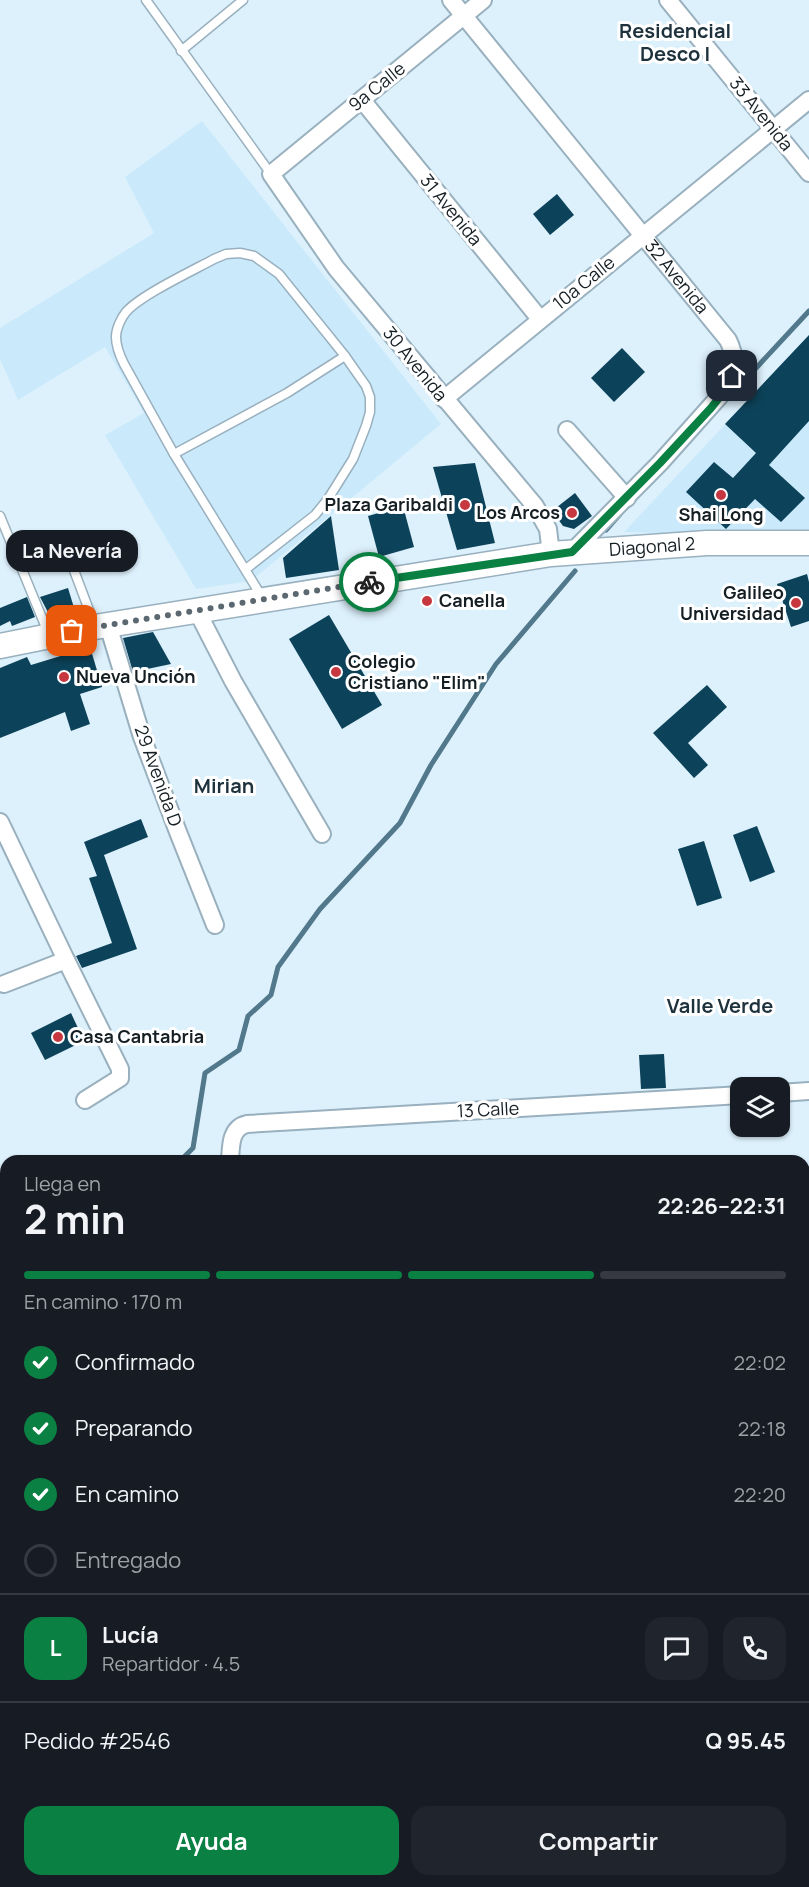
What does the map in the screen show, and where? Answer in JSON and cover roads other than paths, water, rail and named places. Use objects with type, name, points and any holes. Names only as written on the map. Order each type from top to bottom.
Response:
[{"type":"main road","name":"Diagonal 2","points":[[0,646],[101,626],[561,553],[707,543],[809,544]]},
{"type":"street","name":"32 Avenida","points":[[451,0],[733,349],[735,362],[726,389],[627,498],[561,553]]},
{"type":"street","name":"9a Calle","points":[[271,174],[483,0]]},
{"type":"street","name":"33 Avenida","points":[[668,0],[809,172]]},
{"type":"street","name":"31 Avenida","points":[[362,100],[540,319]]},
{"type":"street","name":"10a Calle","points":[[444,399],[809,100]]},
{"type":"street","name":"30 Avenida","points":[[271,174],[336,268],[536,506],[561,553]]},
{"type":"street","points":[[567,430],[627,498]]},
{"type":"street","points":[[197,611],[233,681],[322,834]]},
{"type":"street","name":"29 Avenida D","points":[[101,626],[215,925]]},
{"type":"street","points":[[0,822],[120,1069],[121,1075],[118,1079],[85,1100]]},
{"type":"street","points":[[4,984],[66,960]]},
{"type":"street","points":[[790,1092],[809,1091]]},
{"type":"street","name":"13 Calle","points":[[230,1155],[231,1141],[236,1130],[241,1125],[247,1124],[730,1096]]},
{"type":"lane","points":[[146,0],[271,174]]},
{"type":"lane","points":[[181,51],[243,0]]},
{"type":"lane","points":[[246,569],[315,514],[340,482],[353,459],[366,426],[370,412],[370,397],[366,386],[345,356],[279,274],[254,256],[240,253],[226,254],[214,259],[138,302],[126,312],[118,325],[116,337],[118,350],[174,454],[264,600]]},
{"type":"lane","points":[[174,454],[287,393],[345,356]]},
{"type":"lane","points":[[0,516],[50,636]]},
{"type":"lane","points":[[72,565],[101,626]]},
{"type":"waterway","points":[[731,395],[809,311]]},
{"type":"waterway","points":[[606,530],[620,514]]},
{"type":"waterway","points":[[186,1155],[193,1148],[205,1073],[239,1050],[248,1016],[271,995],[278,967],[320,909],[400,823],[431,765],[496,664],[575,571]]},
{"type":"place","name":"Shai Long","points":[[721,495]]},
{"type":"place","name":"Plaza Garibaldi","points":[[465,505]]},
{"type":"place","name":"Los Arcos","points":[[572,513]]},
{"type":"place","name":"Canella","points":[[427,601]]},
{"type":"place","name":"Galileo Universidad","points":[[796,603]]},
{"type":"place","name":"La Nevería","points":[[72,631]]},
{"type":"place","name":"Colegio Cristiano \"Elim\"","points":[[336,672]]},
{"type":"place","name":"Nueva Unción","points":[[64,677]]},
{"type":"place","name":"Casa Cantabria","points":[[58,1037]]},
{"type":"district","name":"Residencial Desco I","points":[[675,42]]},
{"type":"district","name":"Mirian","points":[[224,786]]},
{"type":"district","name":"Valle Verde","points":[[720,1006]]}]
